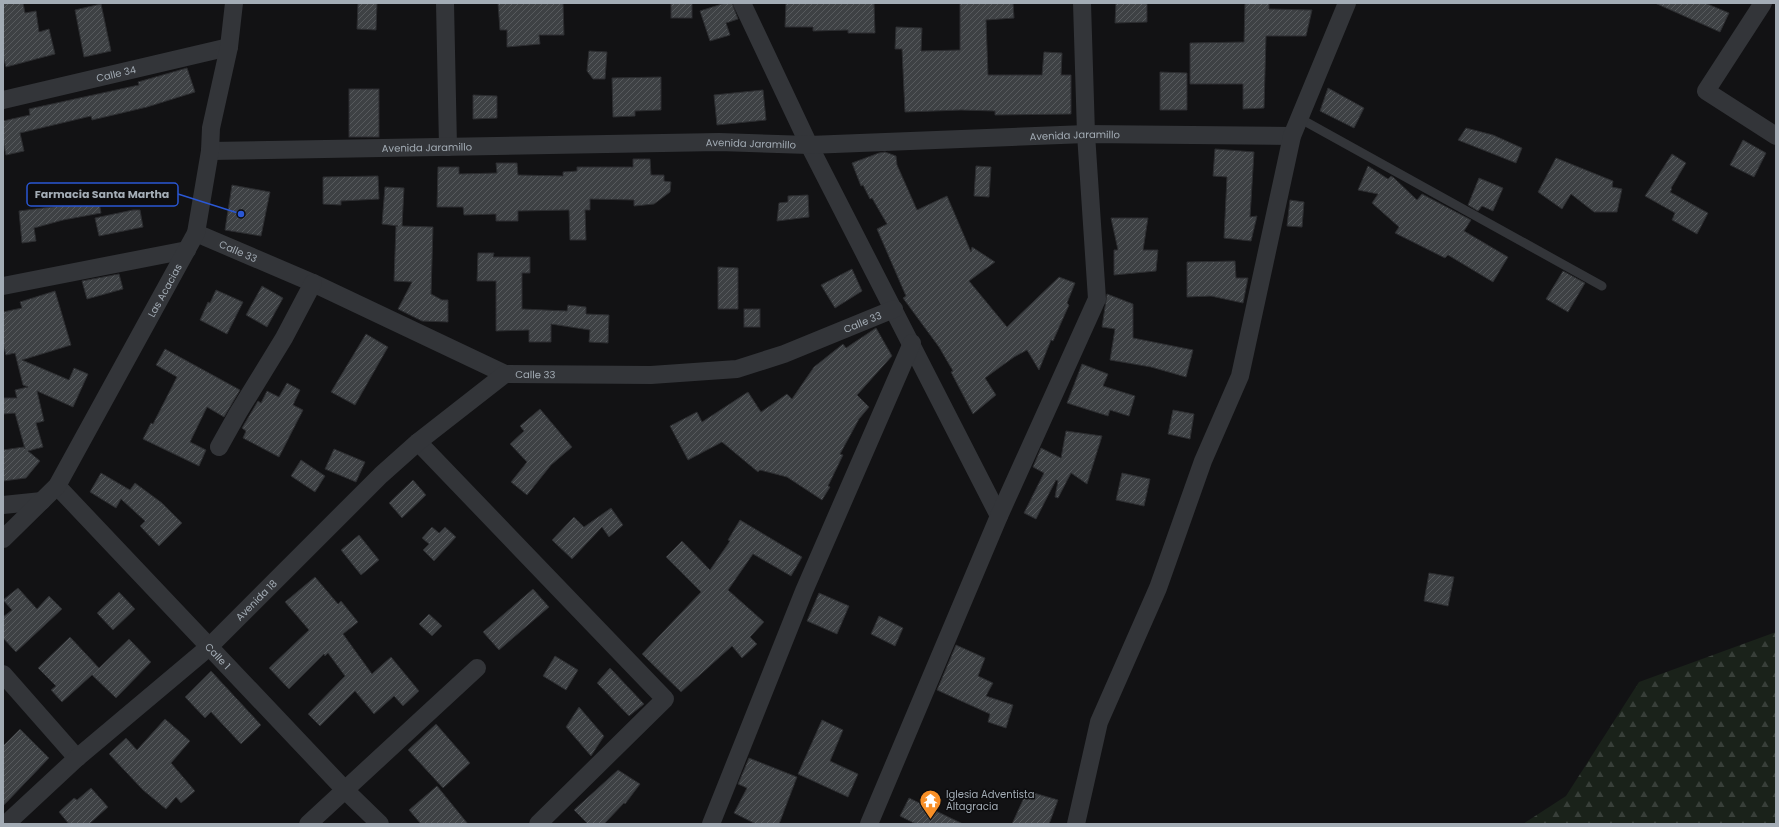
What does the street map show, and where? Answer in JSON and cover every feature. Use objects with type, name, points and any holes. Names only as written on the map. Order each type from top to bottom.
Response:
[{"type":"street","name":"Las Acacias","points":[[3,539],[57,486],[196,233],[210,151],[211,128],[229,47],[234,3]]},
{"type":"street","points":[[445,3],[448,147]]},
{"type":"street","points":[[742,3],[810,145],[999,516]]},
{"type":"street","points":[[869,824],[999,516],[1097,298],[1086,134],[1082,3]]},
{"type":"street","points":[[1076,824],[1099,722],[1158,588],[1203,461],[1240,376],[1292,136],[1347,3]]},
{"type":"street","points":[[1763,3],[1706,91],[1776,136]]},
{"type":"street","name":"Calle 34","points":[[3,100],[229,47]]},
{"type":"street","name":"Avenida Jaramillo","points":[[210,151],[719,142],[810,145],[1086,134],[1292,136]]},
{"type":"street","name":"Calle 33","points":[[196,233],[313,283],[505,374],[652,375],[737,369],[784,354],[894,309]]},
{"type":"street","points":[[3,286],[187,250]]},
{"type":"street","points":[[219,447],[284,338],[313,283]]},
{"type":"street","points":[[711,824],[804,591],[912,343]]},
{"type":"street","name":"Avenida 18","points":[[6,824],[77,758],[209,647],[381,475],[418,442],[505,374]]},
{"type":"street","points":[[418,442],[665,699],[538,824]]},
{"type":"street","name":"Calle 1","points":[[57,486],[345,790],[380,824]]},
{"type":"street","points":[[3,505],[42,501]]},
{"type":"street","points":[[308,824],[477,668]]},
{"type":"street","points":[[3,674],[77,758]]},
{"type":"lane","points":[[1300,118],[1602,286]]},
{"type":"green space","points":[[1776,632],[1776,824],[1523,824],[1566,796],[1639,682]]},
{"type":"building","points":[[3,3],[23,3],[25,13],[36,11],[39,32],[49,29],[55,54],[6,67],[3,56]]},
{"type":"building","points":[[358,3],[377,3],[376,30],[357,29]]},
{"type":"building","points":[[498,3],[563,3],[564,35],[539,35],[540,44],[507,47],[507,30],[500,30]]},
{"type":"building","points":[[671,3],[692,3],[692,18],[671,18]]},
{"type":"building","points":[[725,3],[732,3],[738,19],[726,23],[730,35],[710,41],[700,11]]},
{"type":"building","points":[[786,3],[874,3],[875,33],[848,33],[848,30],[813,31],[813,27],[785,27]]},
{"type":"building","points":[[960,3],[1013,3],[1014,18],[986,20],[988,75],[1042,75],[1044,52],[1062,53],[1061,75],[1071,75],[1071,114],[995,115],[995,111],[961,110],[905,112],[902,49],[895,49],[896,27],[922,28],[921,51],[960,50]]},
{"type":"building","points":[[1116,3],[1147,3],[1147,22],[1115,23]]},
{"type":"building","points":[[1245,3],[1269,3],[1269,9],[1312,10],[1306,36],[1266,36],[1264,108],[1243,109],[1243,84],[1190,84],[1190,43],[1244,42]]},
{"type":"building","points":[[1655,3],[1705,3],[1729,13],[1720,32]]},
{"type":"building","points":[[101,4],[111,51],[84,57],[75,10]]},
{"type":"building","points":[[589,51],[607,52],[605,79],[593,79],[587,71]]},
{"type":"building","points":[[187,68],[195,92],[147,107],[92,120],[91,116],[20,133],[24,151],[6,155],[3,140],[3,121],[30,115],[29,109],[139,85],[138,82]]},
{"type":"building","points":[[1160,72],[1187,73],[1187,110],[1160,110]]},
{"type":"building","points":[[661,77],[661,110],[635,111],[635,116],[613,117],[612,78]]},
{"type":"building","points":[[1328,88],[1364,108],[1354,128],[1320,111]]},
{"type":"building","points":[[349,89],[379,89],[379,137],[349,137]]},
{"type":"building","points":[[763,90],[766,120],[717,125],[714,95]]},
{"type":"building","points":[[473,95],[497,96],[497,118],[473,119]]},
{"type":"building","points":[[1466,128],[1493,135],[1522,148],[1516,163],[1458,140]]},
{"type":"building","points":[[1743,140],[1766,153],[1754,177],[1730,165]]},
{"type":"building","points":[[1215,149],[1254,152],[1250,217],[1257,216],[1251,241],[1224,238],[1227,177],[1213,176]]},
{"type":"building","points":[[885,152],[896,156],[897,165],[917,210],[947,196],[971,252],[972,247],[995,262],[969,281],[1007,327],[1059,277],[1075,283],[1067,303],[1069,305],[1053,341],[1051,340],[1039,370],[1027,350],[1014,357],[985,378],[996,395],[973,414],[951,372],[953,371],[939,347],[903,298],[906,296],[877,229],[887,224],[872,198],[870,199],[863,185],[861,186],[852,163]]},
{"type":"building","points":[[1672,154],[1686,163],[1670,192],[1708,213],[1697,234],[1672,220],[1675,213],[1645,196]]},
{"type":"building","points":[[1556,158],[1613,181],[1612,187],[1622,189],[1617,212],[1594,212],[1571,194],[1562,209],[1538,192]]},
{"type":"building","points":[[633,159],[650,159],[651,175],[664,175],[664,181],[671,182],[670,192],[654,204],[634,206],[634,200],[590,199],[590,210],[585,210],[586,240],[570,240],[569,210],[518,211],[518,221],[496,221],[496,214],[464,215],[463,207],[437,207],[438,167],[459,167],[459,174],[497,173],[496,163],[517,163],[518,175],[563,176],[563,172],[577,171],[577,167],[633,167]]},
{"type":"building","points":[[976,166],[991,167],[989,197],[974,196]]},
{"type":"building","points":[[1368,166],[1388,179],[1391,176],[1394,178],[1417,200],[1422,194],[1471,220],[1464,231],[1508,257],[1493,282],[1448,255],[1445,258],[1395,233],[1399,227],[1372,203],[1378,194],[1358,190]]},
{"type":"building","points":[[378,176],[379,199],[341,201],[341,205],[323,204],[323,177]]},
{"type":"building","points":[[1479,178],[1503,188],[1493,211],[1482,206],[1478,211],[1468,205]]},
{"type":"building","points":[[232,185],[270,192],[261,236],[225,230]]},
{"type":"building","points":[[385,187],[404,188],[402,226],[433,227],[431,294],[442,300],[448,300],[448,322],[422,321],[398,309],[412,282],[394,281],[396,226],[398,226],[382,224]]},
{"type":"building","points":[[97,191],[101,213],[63,220],[34,228],[36,241],[22,243],[19,211],[60,206],[58,199]]},
{"type":"building","points":[[808,195],[809,217],[777,221],[779,203],[788,202],[788,196]]},
{"type":"building","points":[[1290,200],[1304,202],[1302,227],[1287,226]]},
{"type":"building","points":[[133,210],[140,210],[143,227],[99,236],[95,218]]},
{"type":"building","points":[[1111,218],[1148,218],[1143,250],[1158,250],[1156,271],[1114,275],[1114,250],[1118,250]]},
{"type":"building","points":[[478,253],[494,253],[493,257],[530,257],[530,273],[522,273],[522,309],[567,311],[568,305],[586,307],[586,314],[609,315],[608,343],[589,342],[590,330],[551,324],[551,342],[529,342],[529,330],[496,331],[496,281],[477,281]]},
{"type":"building","points":[[1235,261],[1236,278],[1248,278],[1243,303],[1211,296],[1187,297],[1187,262]]},
{"type":"building","points":[[718,267],[738,268],[738,309],[718,309]]},
{"type":"building","points":[[852,269],[862,291],[835,308],[821,285]]},
{"type":"building","points":[[1563,271],[1585,283],[1568,312],[1546,299]]},
{"type":"building","points":[[119,274],[123,289],[87,299],[82,281]]},
{"type":"building","points":[[262,286],[283,298],[267,327],[246,315]]},
{"type":"building","points":[[216,290],[243,302],[227,334],[200,320],[208,302],[210,303]]},
{"type":"building","points":[[55,291],[71,345],[22,360],[69,380],[74,368],[88,374],[73,407],[37,391],[44,421],[36,423],[43,447],[28,451],[40,461],[26,478],[3,481],[3,450],[24,447],[25,449],[15,413],[3,414],[3,398],[17,398],[15,390],[28,387],[23,385],[15,353],[6,355],[3,344],[3,312],[22,308],[20,302]]},
{"type":"building","points":[[1107,294],[1133,304],[1133,338],[1193,350],[1186,377],[1151,367],[1110,360],[1115,329],[1102,327]]},
{"type":"building","points":[[744,309],[760,309],[760,327],[744,327]]},
{"type":"building","points":[[876,328],[892,356],[857,395],[869,407],[859,419],[840,454],[843,455],[828,486],[830,487],[822,500],[787,477],[760,470],[758,472],[722,442],[688,460],[670,426],[697,412],[702,422],[748,392],[761,412],[787,394],[792,399],[814,367],[843,344],[846,348]]},
{"type":"building","points":[[366,334],[388,347],[355,405],[331,392]]},
{"type":"building","points":[[165,349],[240,390],[224,417],[207,407],[190,442],[206,450],[199,466],[143,439],[151,423],[153,424],[177,377],[156,365]]},
{"type":"building","points":[[1082,364],[1108,374],[1103,386],[1135,396],[1129,416],[1110,410],[1108,416],[1067,403]]},
{"type":"building","points":[[287,383],[300,390],[293,405],[303,410],[279,457],[243,438],[246,431],[242,428],[258,401],[261,403],[267,391],[279,397]]},
{"type":"building","points":[[540,409],[572,447],[551,465],[527,495],[511,482],[527,462],[510,444],[524,431],[520,426]]},
{"type":"building","points":[[1173,410],[1194,414],[1190,439],[1168,434]]},
{"type":"building","points":[[1066,431],[1102,436],[1087,484],[1071,473],[1058,498],[1055,497],[1058,481],[1056,480],[1036,519],[1024,513],[1044,473],[1033,467],[1041,448],[1061,458]]},
{"type":"building","points":[[334,449],[365,462],[356,482],[325,469]]},
{"type":"building","points":[[301,460],[325,476],[315,492],[291,476]]},
{"type":"building","points":[[101,473],[130,490],[135,483],[162,503],[182,523],[159,546],[140,526],[145,521],[121,499],[116,508],[90,492]]},
{"type":"building","points":[[1122,473],[1150,479],[1144,506],[1116,500]]},
{"type":"building","points":[[413,480],[426,495],[402,518],[389,503]]},
{"type":"building","points":[[611,508],[623,525],[609,537],[602,527],[572,559],[552,540],[574,517],[584,527]]},
{"type":"building","points":[[740,520],[802,557],[791,576],[753,554],[728,590],[764,622],[750,637],[757,644],[742,658],[732,646],[681,692],[642,654],[701,592],[666,557],[682,541],[710,570],[730,541],[728,540]]},
{"type":"building","points":[[432,527],[439,533],[445,527],[456,537],[434,561],[423,550],[429,544],[422,538]]},
{"type":"building","points":[[359,535],[379,560],[361,575],[341,550]]},
{"type":"building","points":[[1429,573],[1454,577],[1448,606],[1424,601]]},
{"type":"building","points":[[315,577],[338,604],[341,601],[358,622],[343,634],[372,674],[391,657],[419,691],[403,706],[394,696],[374,714],[355,691],[320,726],[308,714],[345,676],[328,653],[325,656],[324,654],[289,689],[269,668],[309,630],[285,602]]},
{"type":"building","points":[[18,588],[37,609],[49,596],[62,609],[16,652],[3,638],[3,617],[12,610],[3,600]]},
{"type":"building","points":[[533,589],[549,607],[499,650],[483,632]]},
{"type":"building","points":[[119,592],[135,609],[113,630],[97,613]]},
{"type":"building","points":[[819,593],[849,606],[837,634],[807,621]]},
{"type":"building","points":[[429,614],[442,626],[432,636],[419,624]]},
{"type":"building","points":[[879,616],[903,628],[895,646],[871,634]]},
{"type":"building","points":[[70,637],[99,668],[129,639],[151,662],[116,698],[92,675],[62,702],[51,690],[56,686],[38,668]]},
{"type":"building","points":[[956,645],[985,658],[978,676],[993,683],[986,696],[1013,705],[1006,728],[988,722],[990,714],[937,690]]},
{"type":"building","points":[[555,656],[578,670],[566,690],[543,676]]},
{"type":"building","points":[[610,668],[644,704],[629,716],[597,683]]},
{"type":"building","points":[[211,671],[261,725],[241,744],[211,712],[205,718],[185,697]]},
{"type":"building","points":[[579,707],[604,736],[591,756],[566,727]]},
{"type":"building","points":[[165,719],[190,741],[171,763],[195,791],[181,803],[176,797],[166,809],[143,790],[109,754],[126,738],[137,750]]},
{"type":"building","points":[[822,720],[843,730],[830,761],[858,774],[848,797],[798,774]]},
{"type":"building","points":[[436,724],[470,763],[443,788],[408,750]]},
{"type":"building","points":[[20,729],[49,758],[3,806],[3,746]]},
{"type":"building","points":[[749,758],[797,777],[779,824],[756,824],[734,813],[747,788],[738,784]]},
{"type":"building","points":[[618,770],[640,784],[625,804],[624,803],[604,824],[588,824],[574,810]]},
{"type":"building","points":[[437,786],[468,824],[421,824],[409,810]]},
{"type":"building","points":[[91,788],[108,807],[89,824],[69,824],[59,812],[74,798],[77,800]]},
{"type":"building","points":[[1027,791],[1058,800],[1049,824],[1012,824]]},
{"type":"building","points":[[909,798],[963,824],[916,824],[900,816]]},
{"type":"place","name":"Farmacia Santa Martha","points":[[241,214]]},
{"type":"place","name":"Iglesia Adventista Altagracia","points":[[931,820]]}]
